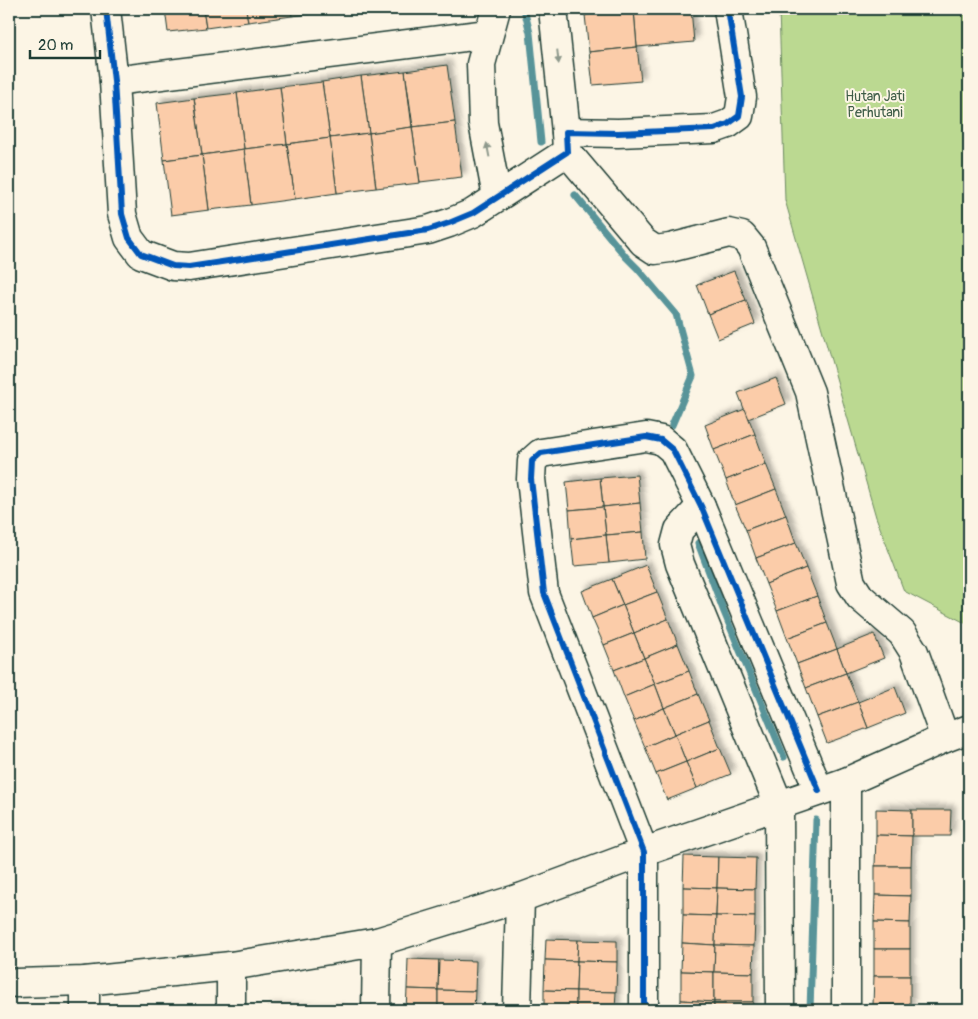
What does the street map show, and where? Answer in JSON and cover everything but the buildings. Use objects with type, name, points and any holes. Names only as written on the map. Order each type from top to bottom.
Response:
[{"type":"street","points":[[106,9],[114,81],[122,214],[129,238],[141,254],[173,266],[188,267],[428,230],[473,213],[497,198],[566,142],[627,133],[714,129],[728,124],[739,116],[742,97],[728,9]]},
{"type":"street","points":[[496,9],[481,64],[483,123],[497,198]]},
{"type":"street","points":[[9,982],[85,981],[231,966],[377,942],[520,898],[644,852],[846,782],[957,734],[902,633],[860,597],[851,583],[810,392],[751,247],[742,236],[729,233],[670,248],[654,250],[643,242],[566,142],[553,9]]},
{"type":"street","points":[[114,81],[488,34]]},
{"type":"street","points":[[644,1010],[644,852],[544,594],[531,479],[532,461],[541,453],[646,437],[661,440],[673,450],[701,506],[819,791]]},
{"type":"street","points":[[701,506],[679,530],[675,545],[680,564],[779,805],[780,1010]]},
{"type":"street","points":[[846,782],[846,1010]]},
{"type":"street","points":[[517,1010],[520,898]]},
{"type":"street","points":[[376,1010],[377,942]]},
{"type":"street","points":[[231,966],[231,1010]]},
{"type":"street","points":[[85,981],[85,1010]]},
{"type":"green space","name":"Hutan Jati Perhutani","points":[[779,9],[969,9],[969,625],[904,591],[876,517],[785,200]]},
{"type":"waterway","points":[[524,9],[530,33],[541,142]]},
{"type":"waterway","points":[[575,195],[676,314],[693,376],[672,425]]},
{"type":"waterway","points":[[698,543],[724,612],[784,757]]},
{"type":"waterway","points":[[810,1010],[816,820]]},
{"type":"cycle path","points":[[106,9],[114,81],[122,214],[129,238],[141,254],[173,266],[189,267],[428,230],[449,223],[473,213],[567,152],[566,132],[618,133],[714,129],[728,124],[739,116],[742,97],[728,9]]},
{"type":"cycle path","points":[[644,1010],[644,852],[544,593],[531,479],[532,461],[541,453],[646,437],[661,440],[673,450],[701,506],[819,791]]}]
